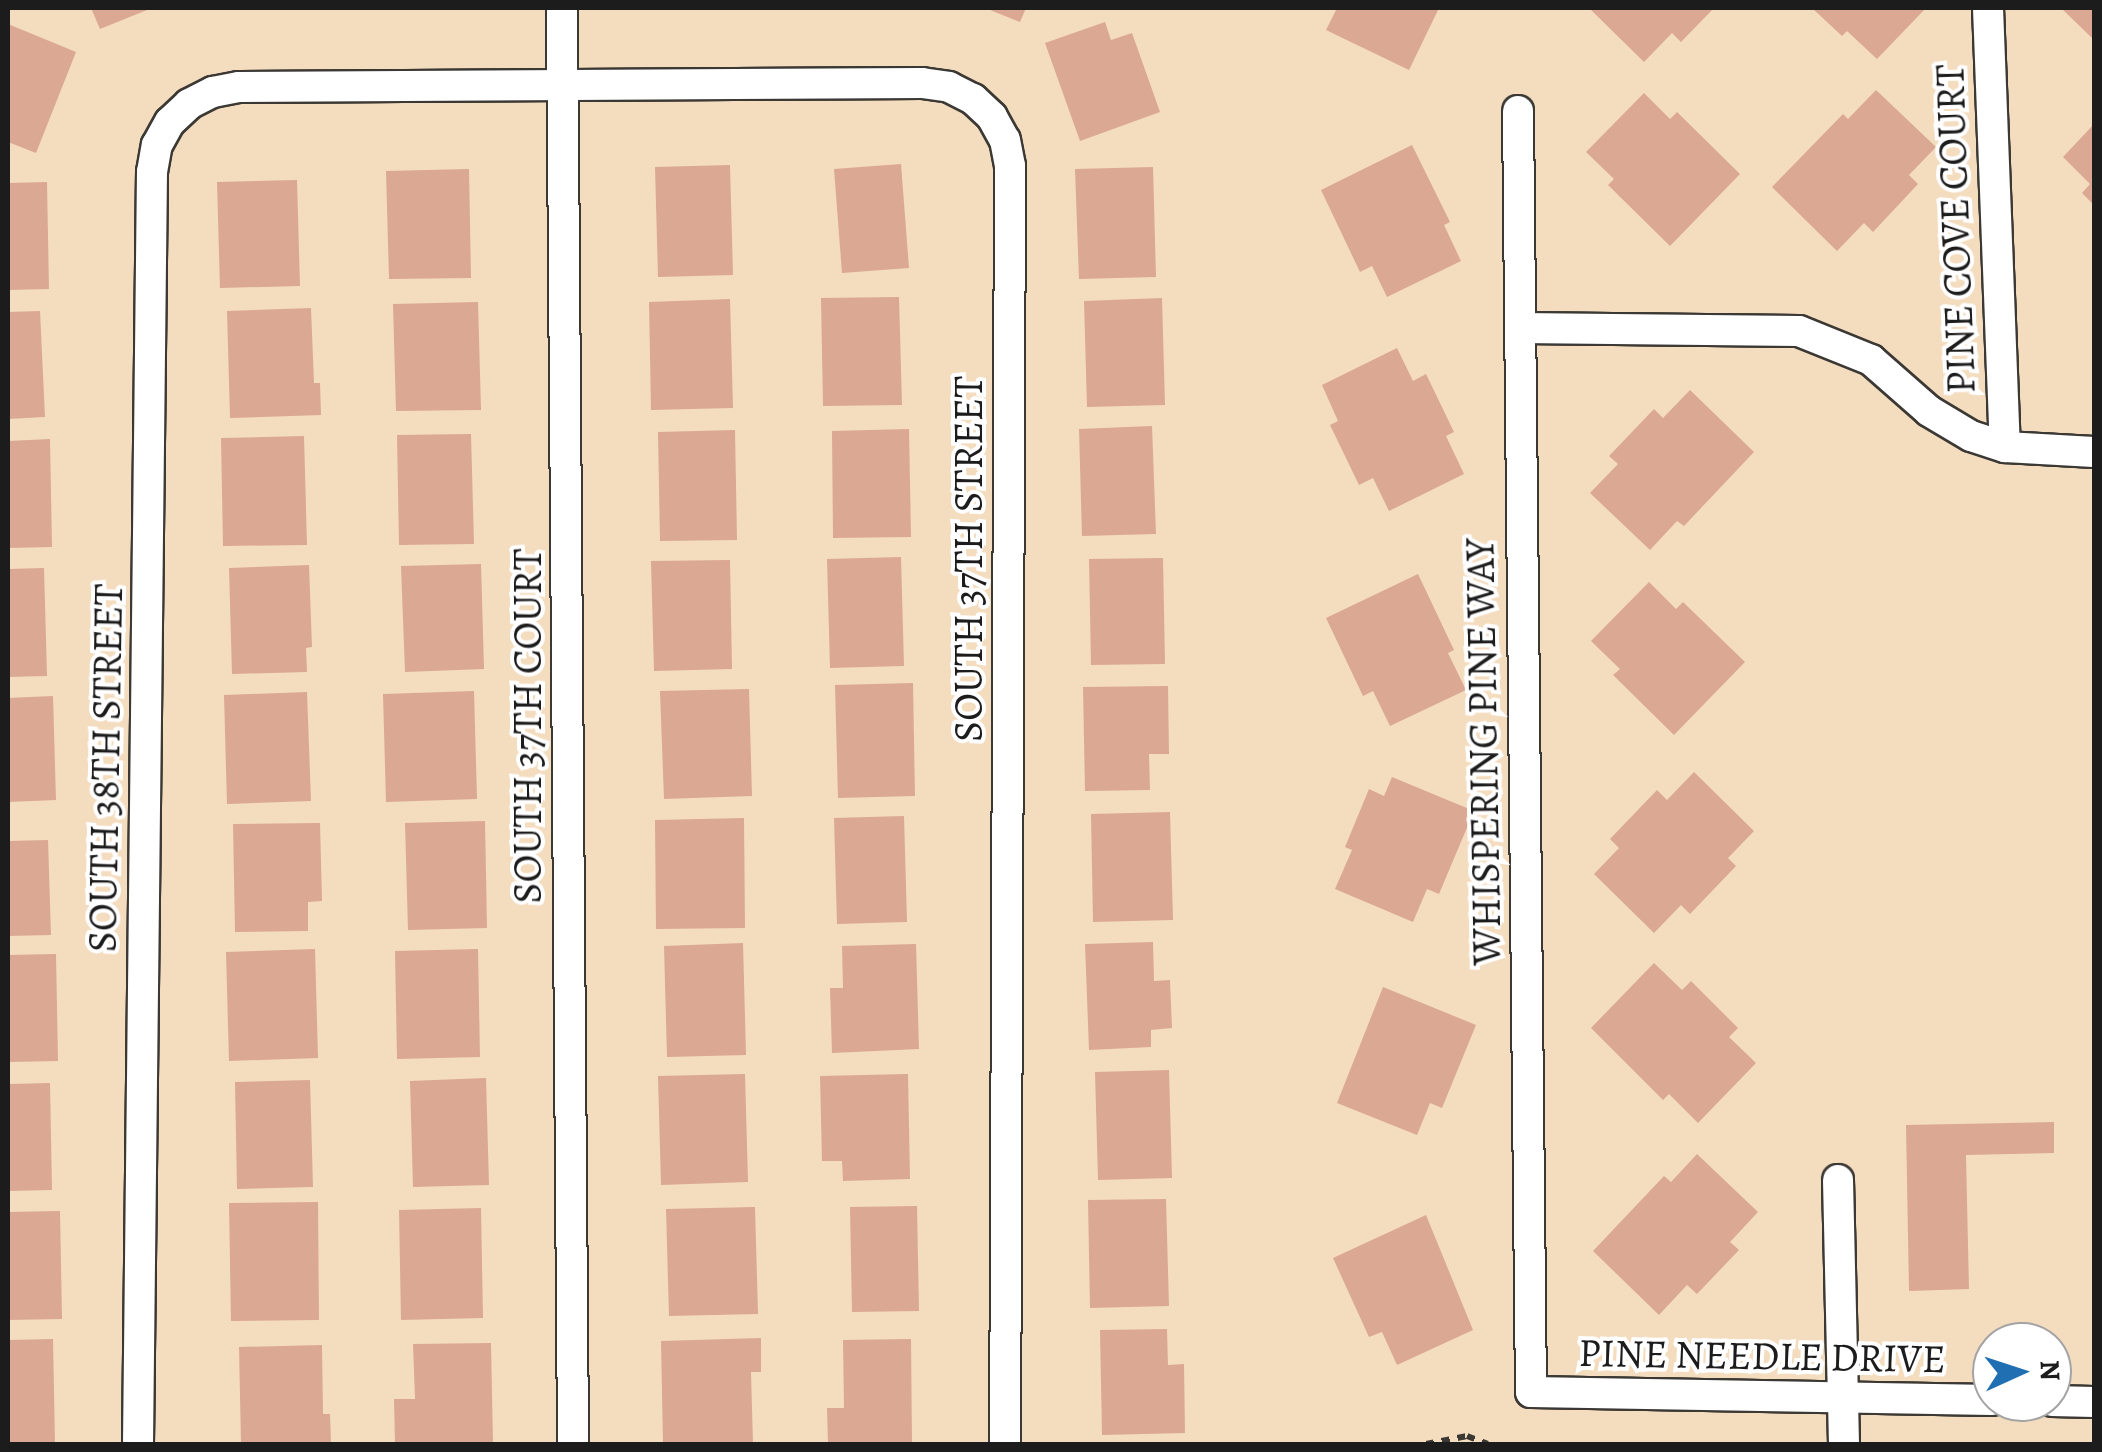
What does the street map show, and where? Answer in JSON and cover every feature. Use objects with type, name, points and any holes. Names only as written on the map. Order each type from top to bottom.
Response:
[{"type":"street","name":"SOUTH 37TH COURT","points":[[562,8],[573,1444]]},
{"type":"street","name":"PINE COVE COURT","points":[[1988,8],[2005,447]]},
{"type":"street","name":"SOUTH 37TH STREET","points":[[189,104],[213,92],[239,88],[922,84],[949,87],[973,99],[992,117],[1005,140],[1010,166],[1005,1444]]},
{"type":"street","name":"SOUTH 38TH STREET","points":[[138,1444],[152,172],[164,134],[189,104]]},
{"type":"street","name":"WHISPERING PINE WAY","points":[[1518,111],[1530,1392]]},
{"type":"street","points":[[1520,328],[1800,331],[1871,360],[1949,425],[2005,447],[2094,452]]},
{"type":"street","points":[[1838,1180],[1844,1444]]},
{"type":"street","name":"PINE NEEDLE DRIVE","points":[[1530,1392],[1972,1400]]},
{"type":"path","points":[[1426,1444],[1467,1436],[1488,1444]]},
{"type":"building","points":[[91,8],[152,8],[100,29]]},
{"type":"building","points":[[985,8],[1026,8],[1020,22]]},
{"type":"building","points":[[1337,8],[1439,8],[1409,70],[1326,30]]},
{"type":"building","points":[[1589,8],[1714,8],[1681,42],[1672,33],[1644,62]]},
{"type":"building","points":[[1812,8],[1926,8],[1877,59],[1847,31],[1842,36]]},
{"type":"building","points":[[2061,8],[2094,8],[2094,40]]},
{"type":"building","points":[[1105,22],[1111,40],[1132,33],[1160,112],[1080,141],[1045,43]]},
{"type":"building","points":[[8,24],[76,52],[36,153],[8,142]]},
{"type":"building","points":[[1876,90],[1936,147],[1909,175],[1918,184],[1873,232],[1864,223],[1837,251],[1772,187],[1843,114],[1848,119]]},
{"type":"building","points":[[1644,93],[1670,119],[1677,112],[1740,174],[1670,246],[1608,185],[1614,179],[1586,152]]},
{"type":"building","points":[[2094,124],[2094,205],[2082,193],[2090,184],[2063,157]]},
{"type":"building","points":[[1412,145],[1450,222],[1444,225],[1461,261],[1387,297],[1372,266],[1360,272],[1321,190]]},
{"type":"building","points":[[901,164],[909,268],[842,273],[834,169]]},
{"type":"building","points":[[730,165],[733,275],[658,277],[655,167]]},
{"type":"building","points":[[1153,167],[1156,277],[1079,279],[1075,169]]},
{"type":"building","points":[[469,169],[471,278],[389,279],[386,171]]},
{"type":"building","points":[[297,180],[300,286],[220,288],[217,182]]},
{"type":"building","points":[[47,182],[49,289],[8,290],[8,183]]},
{"type":"building","points":[[899,297],[902,405],[823,406],[821,298]]},
{"type":"building","points":[[1162,298],[1165,405],[1087,407],[1084,301]]},
{"type":"building","points":[[730,299],[733,408],[651,410],[649,302]]},
{"type":"building","points":[[478,302],[481,410],[396,411],[393,304]]},
{"type":"building","points":[[311,308],[314,383],[320,383],[321,415],[230,418],[227,311]]},
{"type":"building","points":[[40,311],[45,417],[8,419],[8,312]]},
{"type":"building","points":[[1397,348],[1413,381],[1426,374],[1454,432],[1446,436],[1464,474],[1389,511],[1373,478],[1359,485],[1330,425],[1338,421],[1322,385]]},
{"type":"building","points":[[1690,390],[1754,452],[1684,526],[1677,521],[1650,550],[1590,493],[1618,464],[1609,456],[1654,409],[1663,418]]},
{"type":"building","points":[[1152,426],[1156,534],[1082,536],[1079,429]]},
{"type":"building","points":[[909,429],[911,537],[833,538],[832,431]]},
{"type":"building","points":[[735,430],[737,540],[660,541],[658,432]]},
{"type":"building","points":[[471,434],[474,544],[399,545],[397,435]]},
{"type":"building","points":[[304,436],[307,545],[223,546],[221,438]]},
{"type":"building","points":[[50,439],[52,547],[8,548],[8,441]]},
{"type":"building","points":[[901,557],[904,666],[830,668],[827,559]]},
{"type":"building","points":[[1163,558],[1165,664],[1091,665],[1089,559]]},
{"type":"building","points":[[730,560],[732,669],[654,671],[651,561]]},
{"type":"building","points":[[481,564],[484,669],[405,672],[401,566]]},
{"type":"building","points":[[309,565],[312,647],[306,648],[307,672],[232,674],[229,568]]},
{"type":"building","points":[[44,568],[47,676],[8,677],[8,569]]},
{"type":"building","points":[[1418,574],[1454,650],[1448,653],[1466,690],[1390,726],[1373,691],[1363,696],[1326,618]]},
{"type":"building","points":[[1649,582],[1676,609],[1683,602],[1745,662],[1674,735],[1613,675],[1620,669],[1591,641]]},
{"type":"building","points":[[913,683],[915,796],[838,798],[835,685]]},
{"type":"building","points":[[1168,686],[1169,754],[1149,754],[1150,790],[1085,791],[1083,687]]},
{"type":"building","points":[[749,689],[752,796],[664,799],[660,691]]},
{"type":"building","points":[[474,691],[477,799],[386,802],[383,694]]},
{"type":"building","points":[[307,692],[311,801],[227,804],[224,695]]},
{"type":"building","points":[[53,696],[56,800],[8,802],[8,698]]},
{"type":"building","points":[[1694,772],[1754,831],[1728,858],[1736,866],[1690,914],[1681,905],[1654,933],[1594,874],[1619,848],[1610,839],[1657,790],[1667,800]]},
{"type":"building","points":[[1392,777],[1474,811],[1439,894],[1427,889],[1413,922],[1335,889],[1352,850],[1345,847],[1369,789],[1384,796]]},
{"type":"building","points":[[1170,812],[1173,920],[1093,922],[1091,814]]},
{"type":"building","points":[[904,816],[907,922],[837,924],[834,818]]},
{"type":"building","points":[[744,818],[745,928],[656,929],[655,820]]},
{"type":"building","points":[[485,821],[487,928],[408,930],[405,823]]},
{"type":"building","points":[[320,823],[322,901],[308,902],[308,931],[235,932],[233,824]]},
{"type":"building","points":[[48,840],[51,935],[8,936],[8,841]]},
{"type":"building","points":[[1153,942],[1154,981],[1170,980],[1172,1028],[1151,1030],[1151,1047],[1089,1050],[1085,944]]},
{"type":"building","points":[[743,943],[746,1055],[667,1057],[664,946]]},
{"type":"building","points":[[916,944],[919,1049],[832,1053],[830,988],[843,988],[842,946]]},
{"type":"building","points":[[315,949],[318,1058],[229,1061],[226,952]]},
{"type":"building","points":[[478,949],[480,1057],[397,1059],[395,951]]},
{"type":"building","points":[[56,954],[58,1061],[8,1062],[8,955]]},
{"type":"building","points":[[1654,963],[1682,990],[1691,981],[1738,1028],[1729,1037],[1756,1063],[1698,1123],[1669,1094],[1663,1100],[1591,1028]]},
{"type":"building","points":[[1383,987],[1476,1025],[1442,1108],[1430,1103],[1417,1135],[1337,1103]]},
{"type":"building","points":[[1169,1070],[1172,1178],[1098,1180],[1095,1072]]},
{"type":"building","points":[[745,1074],[748,1182],[661,1185],[658,1076]]},
{"type":"building","points":[[908,1074],[910,1179],[843,1181],[842,1161],[822,1161],[820,1076]]},
{"type":"building","points":[[486,1078],[489,1185],[413,1187],[410,1081]]},
{"type":"building","points":[[310,1080],[313,1187],[237,1189],[235,1082]]},
{"type":"building","points":[[50,1083],[52,1190],[8,1191],[8,1084]]},
{"type":"building","points":[[2054,1122],[2054,1153],[1966,1155],[1969,1289],[1909,1291],[1906,1125]]},
{"type":"building","points":[[1697,1154],[1758,1212],[1730,1242],[1739,1250],[1697,1294],[1687,1285],[1659,1315],[1593,1251],[1664,1176],[1671,1182]]},
{"type":"building","points":[[1166,1199],[1169,1306],[1090,1308],[1088,1200]]},
{"type":"building","points":[[318,1202],[319,1320],[231,1321],[229,1203]]},
{"type":"building","points":[[917,1206],[919,1311],[852,1312],[850,1207]]},
{"type":"building","points":[[755,1207],[758,1314],[669,1316],[666,1209]]},
{"type":"building","points":[[481,1208],[483,1318],[401,1320],[399,1210]]},
{"type":"building","points":[[60,1211],[62,1319],[8,1320],[8,1212]]},
{"type":"building","points":[[1426,1215],[1473,1330],[1397,1365],[1382,1332],[1369,1337],[1333,1258]]},
{"type":"building","points":[[1167,1329],[1168,1365],[1184,1364],[1185,1433],[1102,1435],[1100,1330]]},
{"type":"building","points":[[761,1338],[761,1372],[751,1372],[753,1444],[663,1444],[661,1341]]},
{"type":"building","points":[[53,1339],[55,1444],[8,1444],[8,1340]]},
{"type":"building","points":[[911,1339],[912,1443],[828,1444],[827,1408],[844,1408],[843,1340]]},
{"type":"building","points":[[491,1343],[493,1444],[395,1444],[394,1399],[415,1399],[413,1344]]},
{"type":"building","points":[[322,1345],[323,1414],[330,1414],[331,1444],[241,1444],[239,1347]]}]
